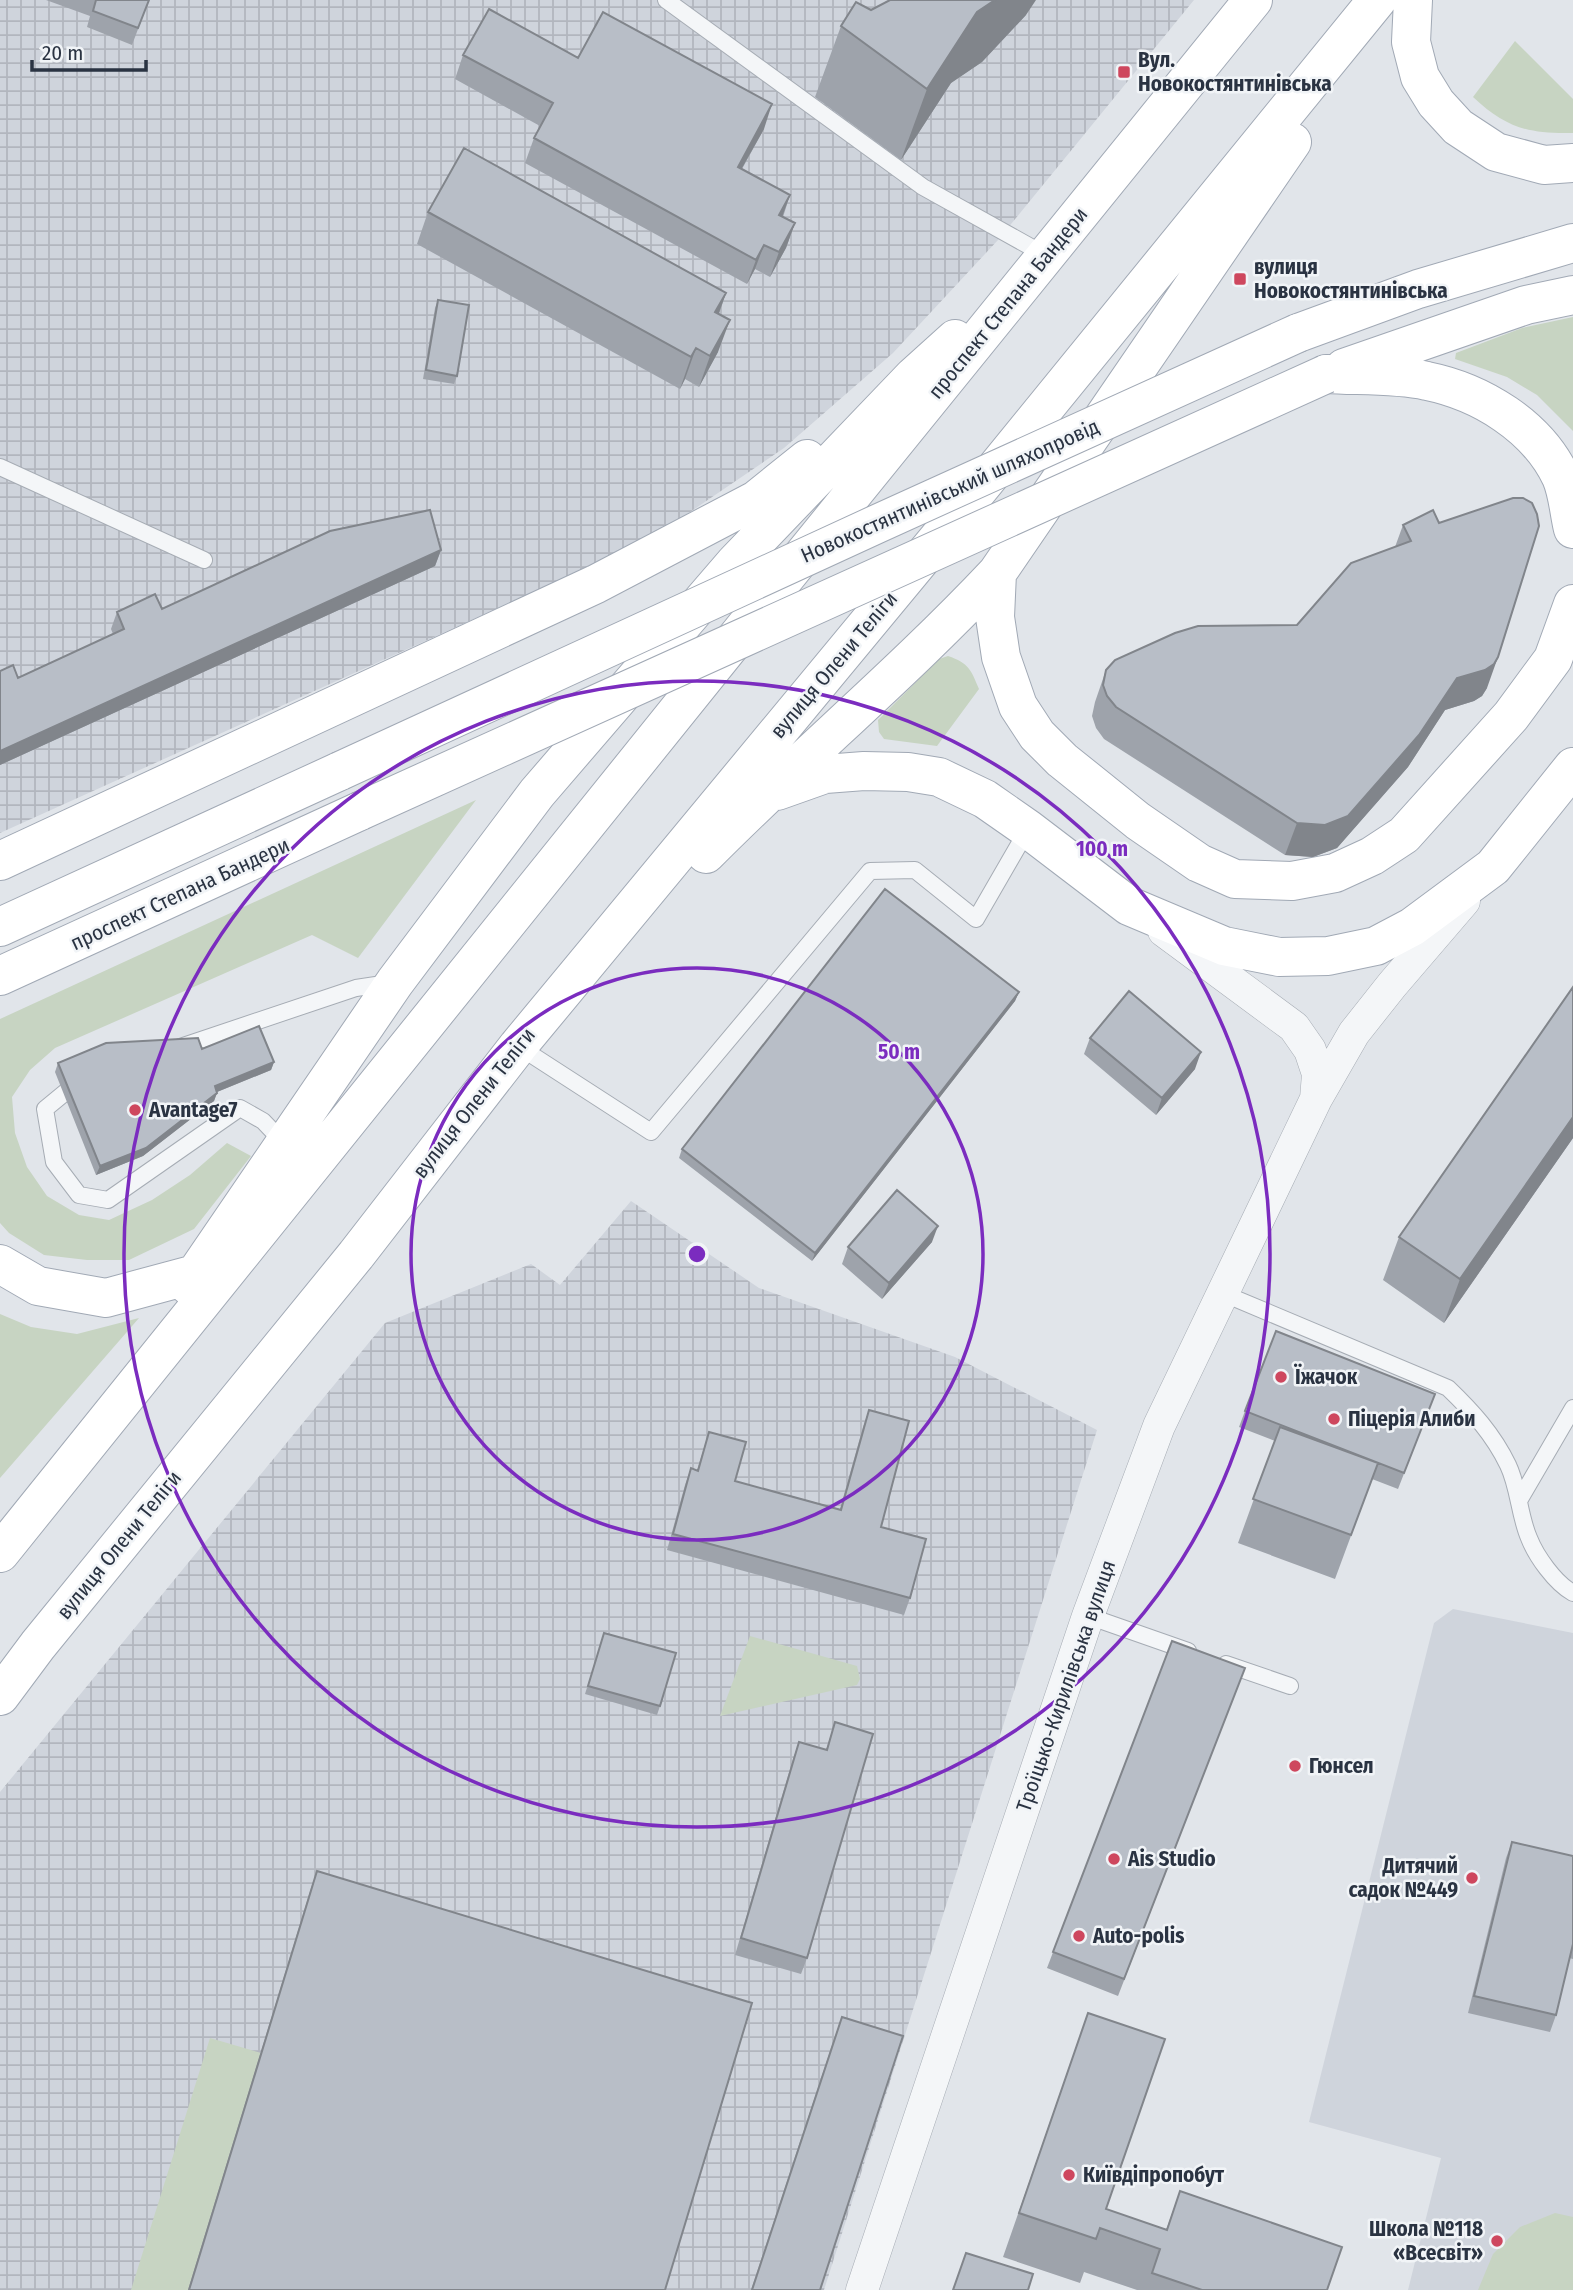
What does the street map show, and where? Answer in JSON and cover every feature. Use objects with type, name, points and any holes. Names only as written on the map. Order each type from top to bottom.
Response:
[{"type":"main road","name":"проспект Степана Бандери","points":[[98,1434],[762,606],[1254,0]]},
{"type":"main road","name":"вулиця Олени Теліги","points":[[0,1696],[47,1634],[356,1255],[518,1046],[956,517],[1377,0]]},
{"type":"main road","points":[[518,1046],[765,795],[944,629],[996,573],[1389,0]]},
{"type":"main road","points":[[1413,0],[1411,42],[1420,77],[1436,103],[1458,127],[1496,152],[1544,165],[1573,163]]},
{"type":"main road","name":"Новокостянтинівський шляхопровід","points":[[0,927],[1298,333],[1418,289],[1573,243]]},
{"type":"main road","points":[[0,861],[596,584],[756,500],[914,376],[1047,256]]},
{"type":"main road","points":[[1326,374],[1526,305],[1573,295]]},
{"type":"main road","name":"проспект Степана Бандери","points":[[0,976],[1326,374]]},
{"type":"main road","points":[[1326,374],[1425,380],[1466,392],[1500,410],[1537,441],[1561,478],[1573,529]]},
{"type":"main road","points":[[0,1553],[98,1434],[195,1274],[284,1144],[395,982],[537,793],[735,564],[914,376]]},
{"type":"main road","points":[[996,573],[995,617],[1001,657],[1018,706],[1037,735],[1062,760],[1138,821],[1199,863],[1236,878],[1292,881],[1335,873],[1371,856],[1404,835],[1511,716],[1553,659],[1573,604]]},
{"type":"main road","points":[[765,795],[825,774],[908,772],[939,777],[985,799],[1028,828],[1129,906],[1224,946],[1279,957],[1328,956],[1376,946],[1412,927],[1493,867],[1573,767]]},
{"type":"main road","points":[[0,1264],[38,1286],[106,1298],[195,1274]]},
{"type":"street","name":"Троїцько-Кирилівська вулиця","points":[[862,2290],[1088,1616],[1159,1426],[1316,1100],[1354,1033],[1493,867]]},
{"type":"street","name":"Троїцько-Кирилівська вулиця","points":[[1129,906],[1294,1027],[1310,1050],[1318,1074],[1316,1100]]},
{"type":"lane","points":[[666,0],[923,187],[1047,256]]},
{"type":"lane","points":[[0,467],[204,560]]},
{"type":"lane","points":[[518,1046],[651,1132],[870,871],[915,870],[976,919],[1028,828]]},
{"type":"lane","points":[[169,1051],[356,988],[395,982]]},
{"type":"lane","points":[[91,1077],[78,1082],[45,1109],[54,1162],[79,1195],[108,1200],[240,1108],[263,1121],[284,1144]]},
{"type":"lane","points":[[1222,1293],[1448,1388],[1473,1411],[1494,1438],[1509,1467],[1529,1538],[1547,1568],[1573,1593]]},
{"type":"lane","points":[[1520,1499],[1573,1408]]},
{"type":"lane","points":[[1088,1616],[1290,1686]]},
{"type":"shaded area","points":[[0,0],[1194,0],[998,240],[893,353],[784,448],[649,540],[0,833]]},
{"type":"shaded area","points":[[631,1201],[759,1288],[955,1357],[1097,1430],[824,2290],[0,2290],[0,1792],[385,1323],[531,1264],[560,1285]]},
{"type":"shaded area","name":"Дитячий садок №449","points":[[1453,1609],[1573,1633],[1573,2290],[1408,2290],[1441,2158],[1309,2122],[1434,1623]]},
{"type":"green space","points":[[1515,41],[1573,99],[1573,133],[1543,132],[1519,127],[1496,116],[1473,97]]},
{"type":"green space","points":[[1573,317],[1573,431],[1537,395],[1507,377],[1455,359],[1456,353],[1522,328]]},
{"type":"green space","points":[[948,656],[961,661],[968,668],[979,689],[937,746],[884,739],[879,732],[878,720],[939,659]]},
{"type":"green space","points":[[476,800],[358,958],[312,935],[55,1048],[30,1070],[12,1097],[15,1133],[27,1167],[47,1196],[79,1215],[109,1220],[152,1200],[190,1175],[227,1143],[251,1156],[194,1229],[129,1260],[87,1260],[44,1255],[9,1233],[0,1223],[0,1019]]},
{"type":"green space","points":[[0,1314],[31,1327],[77,1334],[139,1318],[0,1478]]},
{"type":"green space","points":[[750,1636],[857,1666],[860,1679],[857,1685],[720,1716]]},
{"type":"green space","points":[[210,2038],[261,2053],[189,2290],[131,2290]]},
{"type":"green space","points":[[1555,2213],[1573,2217],[1573,2290],[1478,2290],[1493,2254],[1520,2227]]},
{"type":"building","points":[[96,0],[149,0],[138,28],[93,11]]},
{"type":"building","points":[[890,0],[995,0],[977,12],[927,89],[841,26],[856,2],[871,10]]},
{"type":"building","points":[[489,9],[578,58],[603,12],[772,104],[738,167],[790,195],[779,215],[795,223],[779,252],[764,245],[756,260],[534,138],[553,103],[463,55]]},
{"type":"building","points":[[464,148],[726,293],[715,312],[730,320],[710,356],[696,348],[691,357],[428,212]]},
{"type":"building","points":[[438,300],[469,305],[457,376],[426,370]]},
{"type":"building","points":[[1513,498],[1523,498],[1532,503],[1539,526],[1498,657],[1494,664],[1485,670],[1457,678],[1419,735],[1348,816],[1325,825],[1297,823],[1116,707],[1107,696],[1103,685],[1106,670],[1115,660],[1175,633],[1198,626],[1297,625],[1351,563],[1411,541],[1403,525],[1433,510],[1439,523]]},
{"type":"building","points":[[430,510],[441,550],[0,751],[0,671],[13,665],[18,678],[124,629],[117,612],[155,594],[162,609],[330,531]]},
{"type":"building","points":[[885,889],[1019,992],[815,1253],[682,1149]]},
{"type":"building","points":[[1573,987],[1573,1117],[1460,1279],[1399,1237]]},
{"type":"building","points":[[1129,991],[1201,1052],[1162,1098],[1090,1038]]},
{"type":"building","points":[[259,1026],[274,1062],[215,1086],[217,1093],[146,1148],[100,1166],[58,1063],[106,1043],[198,1038],[202,1049]]},
{"type":"building","points":[[897,1190],[938,1226],[889,1283],[848,1247]]},
{"type":"building","name":"Піцерія Алиби","points":[[1276,1331],[1435,1394],[1404,1473],[1245,1411]]},
{"type":"building","points":[[869,1410],[909,1421],[881,1527],[926,1539],[910,1598],[673,1534],[691,1468],[698,1471],[709,1432],[746,1442],[735,1481],[841,1510]]},
{"type":"building","points":[[1280,1427],[1378,1463],[1351,1535],[1253,1499]]},
{"type":"building","points":[[604,1633],[676,1653],[660,1706],[588,1686]]},
{"type":"building","points":[[1172,1641],[1245,1668],[1124,1979],[1053,1952]]},
{"type":"building","points":[[835,1722],[873,1734],[807,1958],[741,1938],[799,1742],[827,1750]]},
{"type":"building","points":[[1512,1842],[1573,1856],[1573,1944],[1556,2015],[1474,1996]]},
{"type":"building","points":[[317,1871],[752,2003],[665,2290],[189,2290]]},
{"type":"building","points":[[1088,2013],[1165,2039],[1106,2209],[1167,2230],[1180,2191],[1342,2247],[1327,2290],[1202,2290],[1152,2273],[1160,2249],[1100,2228],[1096,2239],[1019,2213]]},
{"type":"building","points":[[842,2017],[903,2036],[820,2290],[752,2290]]},
{"type":"building","points":[[966,2253],[1033,2274],[1028,2290],[953,2290]]},
{"type":"place","name":"Вул. Новокостянтинівська","points":[[1124,72]]},
{"type":"place","name":"вулиця Новокостянтинівська","points":[[1240,279]]},
{"type":"place","name":"Avantage7","points":[[135,1110]]},
{"type":"place","name":"Їжачок","points":[[1281,1377]]},
{"type":"place","name":"Піцерія Алиби","points":[[1334,1419]]},
{"type":"place","name":"Гюнсел","points":[[1295,1766]]},
{"type":"place","name":"Ais Studio","points":[[1114,1859]]},
{"type":"place","name":"Дитячий садок №449","points":[[1472,1878]]},
{"type":"place","name":"Auto-polis","points":[[1079,1936]]},
{"type":"place","name":"Київдіпропобут","points":[[1069,2175]]},
{"type":"place","name":"Школа №118 «Всесвіт»","points":[[1497,2241]]}]
